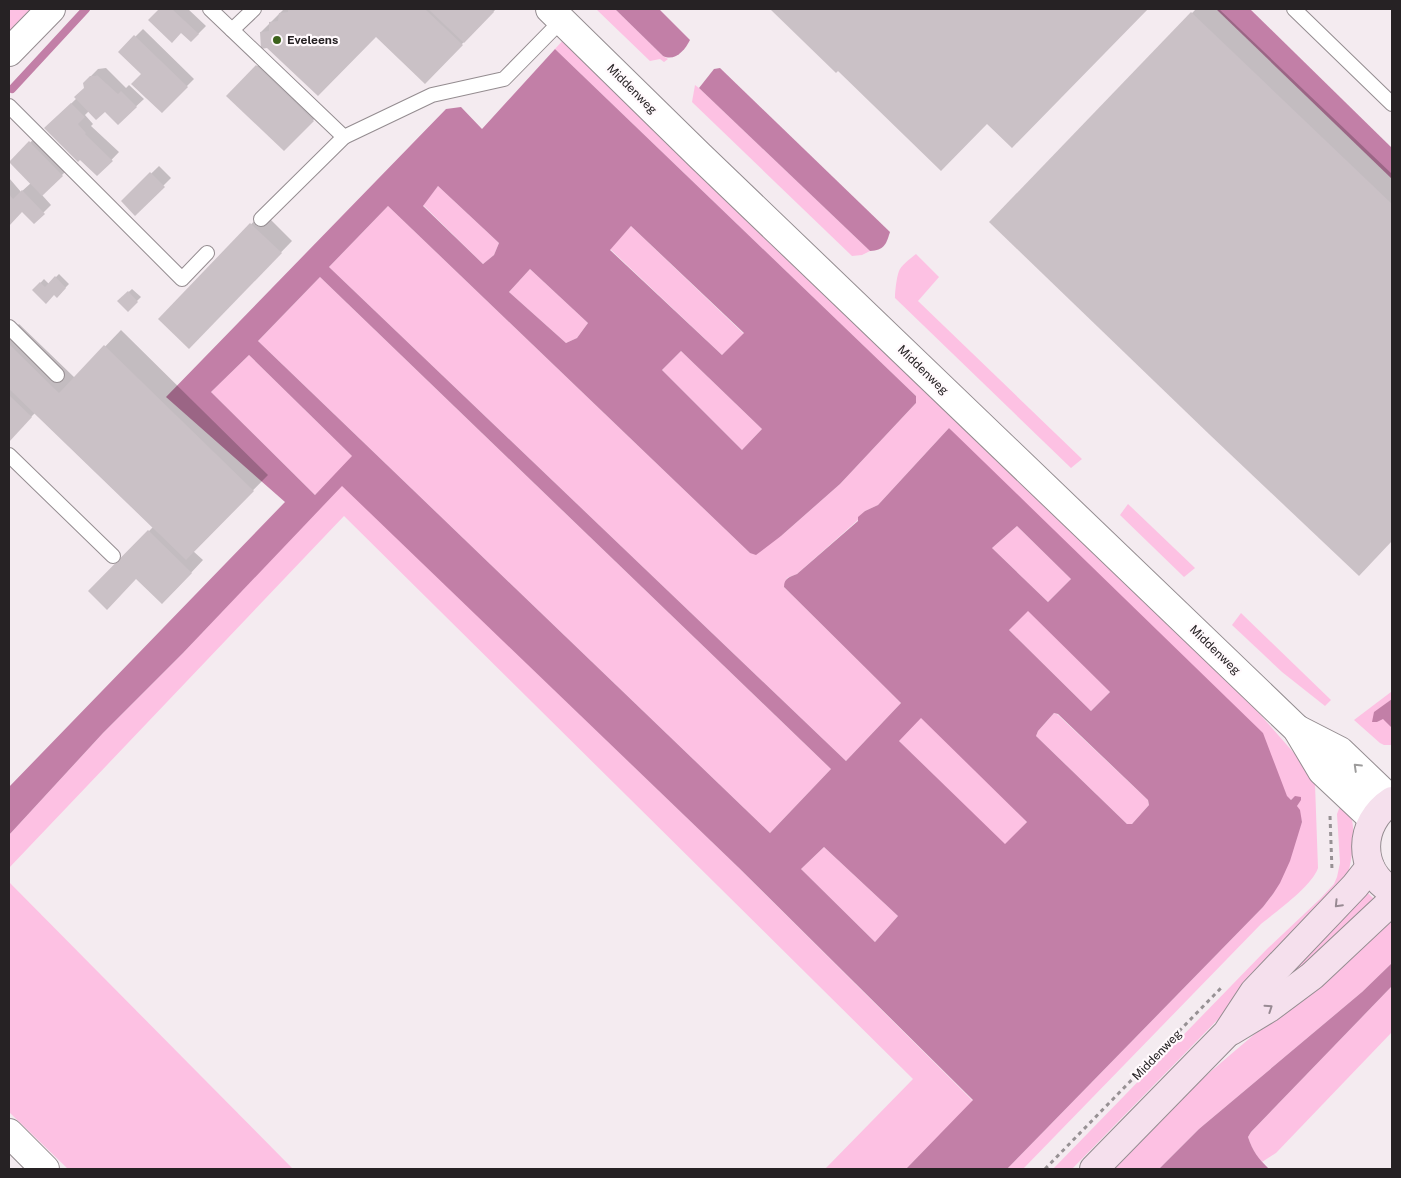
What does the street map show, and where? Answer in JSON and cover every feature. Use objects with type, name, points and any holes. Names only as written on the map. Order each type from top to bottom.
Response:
[{"type":"street","points":[[9,52],[51,9]]},
{"type":"street","name":"Middenweg","points":[[556,14],[713,169],[1297,729],[1322,771],[1344,791],[1386,807]]},
{"type":"street","name":"Middenweg","points":[[1297,729],[1340,751],[1386,807]]},
{"type":"street","points":[[1386,807],[1368,830],[1366,843],[1370,867],[1382,884],[1392,891]]},
{"type":"street","points":[[1094,1169],[1227,1033],[1254,992],[1355,886],[1370,867]]},
{"type":"street","points":[[1227,1033],[1269,1008],[1312,976],[1392,900]]},
{"type":"street","points":[[9,1133],[44,1169]]},
{"type":"lane","points":[[210,9],[344,137]]},
{"type":"lane","points":[[232,30],[254,9]]},
{"type":"lane","points":[[1294,9],[1392,104]]},
{"type":"lane","points":[[261,219],[344,137],[432,95],[504,79],[556,14]]},
{"type":"lane","points":[[9,106],[182,279],[207,253]]},
{"type":"lane","points":[[9,327],[57,375]]},
{"type":"lane","points":[[9,455],[113,556]]},
{"type":"path","points":[[1331,874],[1333,866],[1330,808],[1344,791]]},
{"type":"path","name":"Middenweg","points":[[1045,1169],[1223,987]]},
{"type":"shaded area","points":[[9,9],[33,9],[9,34]]},
{"type":"shaded area","points":[[596,9],[615,9],[668,59],[664,62],[660,59],[650,61]]},
{"type":"shaded area","points":[[615,9],[659,9],[690,40],[679,54],[672,57],[663,56]]},
{"type":"shaded area","points":[[1216,9],[1250,9],[1392,148],[1392,179]]},
{"type":"shaded area","points":[[564,39],[1251,704],[1318,779],[1315,784],[1318,868],[1309,883],[1261,924],[1023,1169],[1007,1169],[1263,907],[1273,894],[1302,822],[1297,806],[1301,799],[1293,798],[1291,800],[1287,797],[1284,790],[949,428],[878,505],[865,511],[858,520],[797,574],[787,578],[784,587],[901,703],[846,761],[329,267],[388,206],[750,553],[781,536],[840,484],[916,403],[916,396],[555,49]]},
{"type":"shaded area","points":[[555,49],[916,396],[916,403],[840,484],[781,536],[756,555],[750,553],[388,206],[329,267],[846,761],[901,703],[784,587],[784,584],[788,578],[797,574],[858,521],[858,517],[865,511],[878,505],[949,428],[1263,733],[1287,796],[1291,800],[1295,796],[1301,797],[1297,806],[1300,810],[1302,822],[1290,861],[1280,883],[1263,907],[1007,1169],[906,1169],[973,1100],[738,867],[342,486],[183,653],[103,733],[9,835],[9,787],[285,502],[166,397],[446,109],[461,107],[482,129]],"holes":[[[438,186],[499,243],[494,255],[483,264],[423,206]],[[631,226],[744,333],[722,355],[610,250]],[[530,269],[588,323],[577,338],[566,343],[509,292]],[[320,277],[831,769],[770,833],[258,341]],[[681,351],[762,429],[742,450],[662,370]],[[249,355],[352,456],[315,495],[211,392]],[[1017,526],[1071,579],[1048,602],[992,548]],[[1028,611],[1110,692],[1091,711],[1009,630]],[[1054,713],[1058,714],[1148,800],[1149,805],[1132,824],[1127,824],[1036,736],[1038,731]],[[921,718],[1027,822],[1005,844],[899,741]],[[824,847],[898,916],[875,942],[801,869]]]},
{"type":"shaded area","points":[[720,68],[890,232],[884,246],[870,251],[699,88],[714,69]]},
{"type":"shaded area","points":[[695,85],[870,251],[862,255],[852,256],[692,102]]},
{"type":"shaded area","points":[[438,186],[499,243],[494,255],[483,264],[423,205]]},
{"type":"shaded area","points":[[631,226],[744,334],[722,355],[610,249]]},
{"type":"shaded area","points":[[916,254],[939,277],[918,301],[1082,459],[1071,468],[895,298],[899,271]]},
{"type":"shaded area","points":[[530,269],[588,323],[577,338],[566,343],[509,292]]},
{"type":"shaded area","points":[[320,277],[831,769],[770,833],[258,341]]},
{"type":"shaded area","points":[[681,351],[762,429],[742,450],[662,370]]},
{"type":"shaded area","points":[[249,355],[353,457],[315,495],[211,392]]},
{"type":"shaded area","points":[[342,485],[738,867],[973,1101],[906,1169],[825,1169],[913,1079],[344,516],[9,868],[9,835],[103,733],[183,653]]},
{"type":"shaded area","points":[[1128,504],[1195,568],[1184,577],[1120,515]]},
{"type":"shaded area","points":[[1017,526],[1071,579],[1048,602],[992,548]]},
{"type":"shaded area","points":[[1028,610],[1110,692],[1091,711],[1009,630]]},
{"type":"shaded area","points":[[1241,613],[1331,700],[1325,706],[1282,672],[1232,625]]},
{"type":"shaded area","points":[[1391,692],[1392,699],[1374,713],[1374,722],[1383,718],[1392,728],[1392,745],[1384,745],[1354,720]]},
{"type":"shaded area","points":[[1392,699],[1392,728],[1383,719],[1372,722],[1374,712]]},
{"type":"shaded area","points":[[1054,713],[1148,800],[1149,805],[1132,824],[1127,824],[1036,736],[1038,731]]},
{"type":"shaded area","points":[[921,717],[1027,822],[1005,845],[898,740]]},
{"type":"shaded area","points":[[1340,806],[1350,815],[1353,830],[1352,857],[1346,879],[1232,1005],[1072,1169],[1053,1169],[1267,949],[1334,884],[1340,863],[1337,814]]},
{"type":"shaded area","points":[[824,847],[898,916],[875,942],[801,869]]},
{"type":"shaded area","points":[[9,882],[293,1169],[68,1169],[9,1112]]},
{"type":"shaded area","points":[[1366,891],[1375,902],[1284,986],[1259,997]]},
{"type":"shaded area","points":[[1392,914],[1392,963],[1362,992],[1199,1129],[1159,1169],[1110,1169],[1189,1090],[1339,962]]},
{"type":"shaded area","points":[[1392,963],[1392,986],[1248,1137],[1256,1154],[1269,1169],[1159,1169],[1199,1129],[1362,992]]},
{"type":"shaded area","points":[[1392,986],[1392,1032],[1276,1153],[1262,1162],[1249,1141],[1248,1137],[1251,1132]]},
{"type":"building","points":[[159,9],[172,9],[199,34],[191,42],[181,33],[172,43],[148,20]]},
{"type":"building","points":[[288,9],[425,9],[463,45],[425,84],[376,37],[318,96],[267,48],[261,49],[260,32],[269,31],[269,22],[278,21],[279,13],[288,12]]},
{"type":"building","points":[[428,9],[490,9],[494,12],[464,43]]},
{"type":"building","points":[[770,9],[1148,9],[1012,148],[987,124],[941,171],[838,71],[836,73]]},
{"type":"building","points":[[1191,12],[1392,204],[1392,541],[1359,576],[989,222]]},
{"type":"building","points":[[134,35],[188,87],[162,113],[131,84],[141,74],[118,52]]},
{"type":"building","points":[[256,65],[314,121],[284,151],[226,96]]},
{"type":"building","points":[[97,75],[118,94],[121,91],[137,107],[118,125],[105,112],[96,120],[74,97],[84,88],[83,83],[90,76]]},
{"type":"building","points":[[71,103],[85,117],[78,124],[85,134],[113,161],[97,176],[80,160],[78,162],[44,128]]},
{"type":"building","points":[[29,141],[63,176],[42,196],[9,162]]},
{"type":"building","points":[[150,172],[165,187],[135,216],[121,201]]},
{"type":"building","points":[[22,190],[45,214],[34,224],[22,212],[9,226],[9,194],[13,199]]},
{"type":"building","points":[[250,223],[282,253],[189,349],[158,319]]},
{"type":"building","points":[[55,276],[66,288],[57,298],[54,295],[46,304],[32,290],[40,282],[45,287]]},
{"type":"building","points":[[128,291],[138,302],[128,312],[117,301]]},
{"type":"building","points":[[9,344],[59,393],[104,345],[254,491],[186,560],[9,389]]},
{"type":"building","points":[[9,395],[32,417],[9,442]]},
{"type":"building","points":[[148,530],[192,573],[162,604],[136,579],[107,610],[88,591]]},
{"type":"waterway","points":[[12,89],[86,9]]},
{"type":"place","name":"Eveleens","points":[[277,40]]}]
